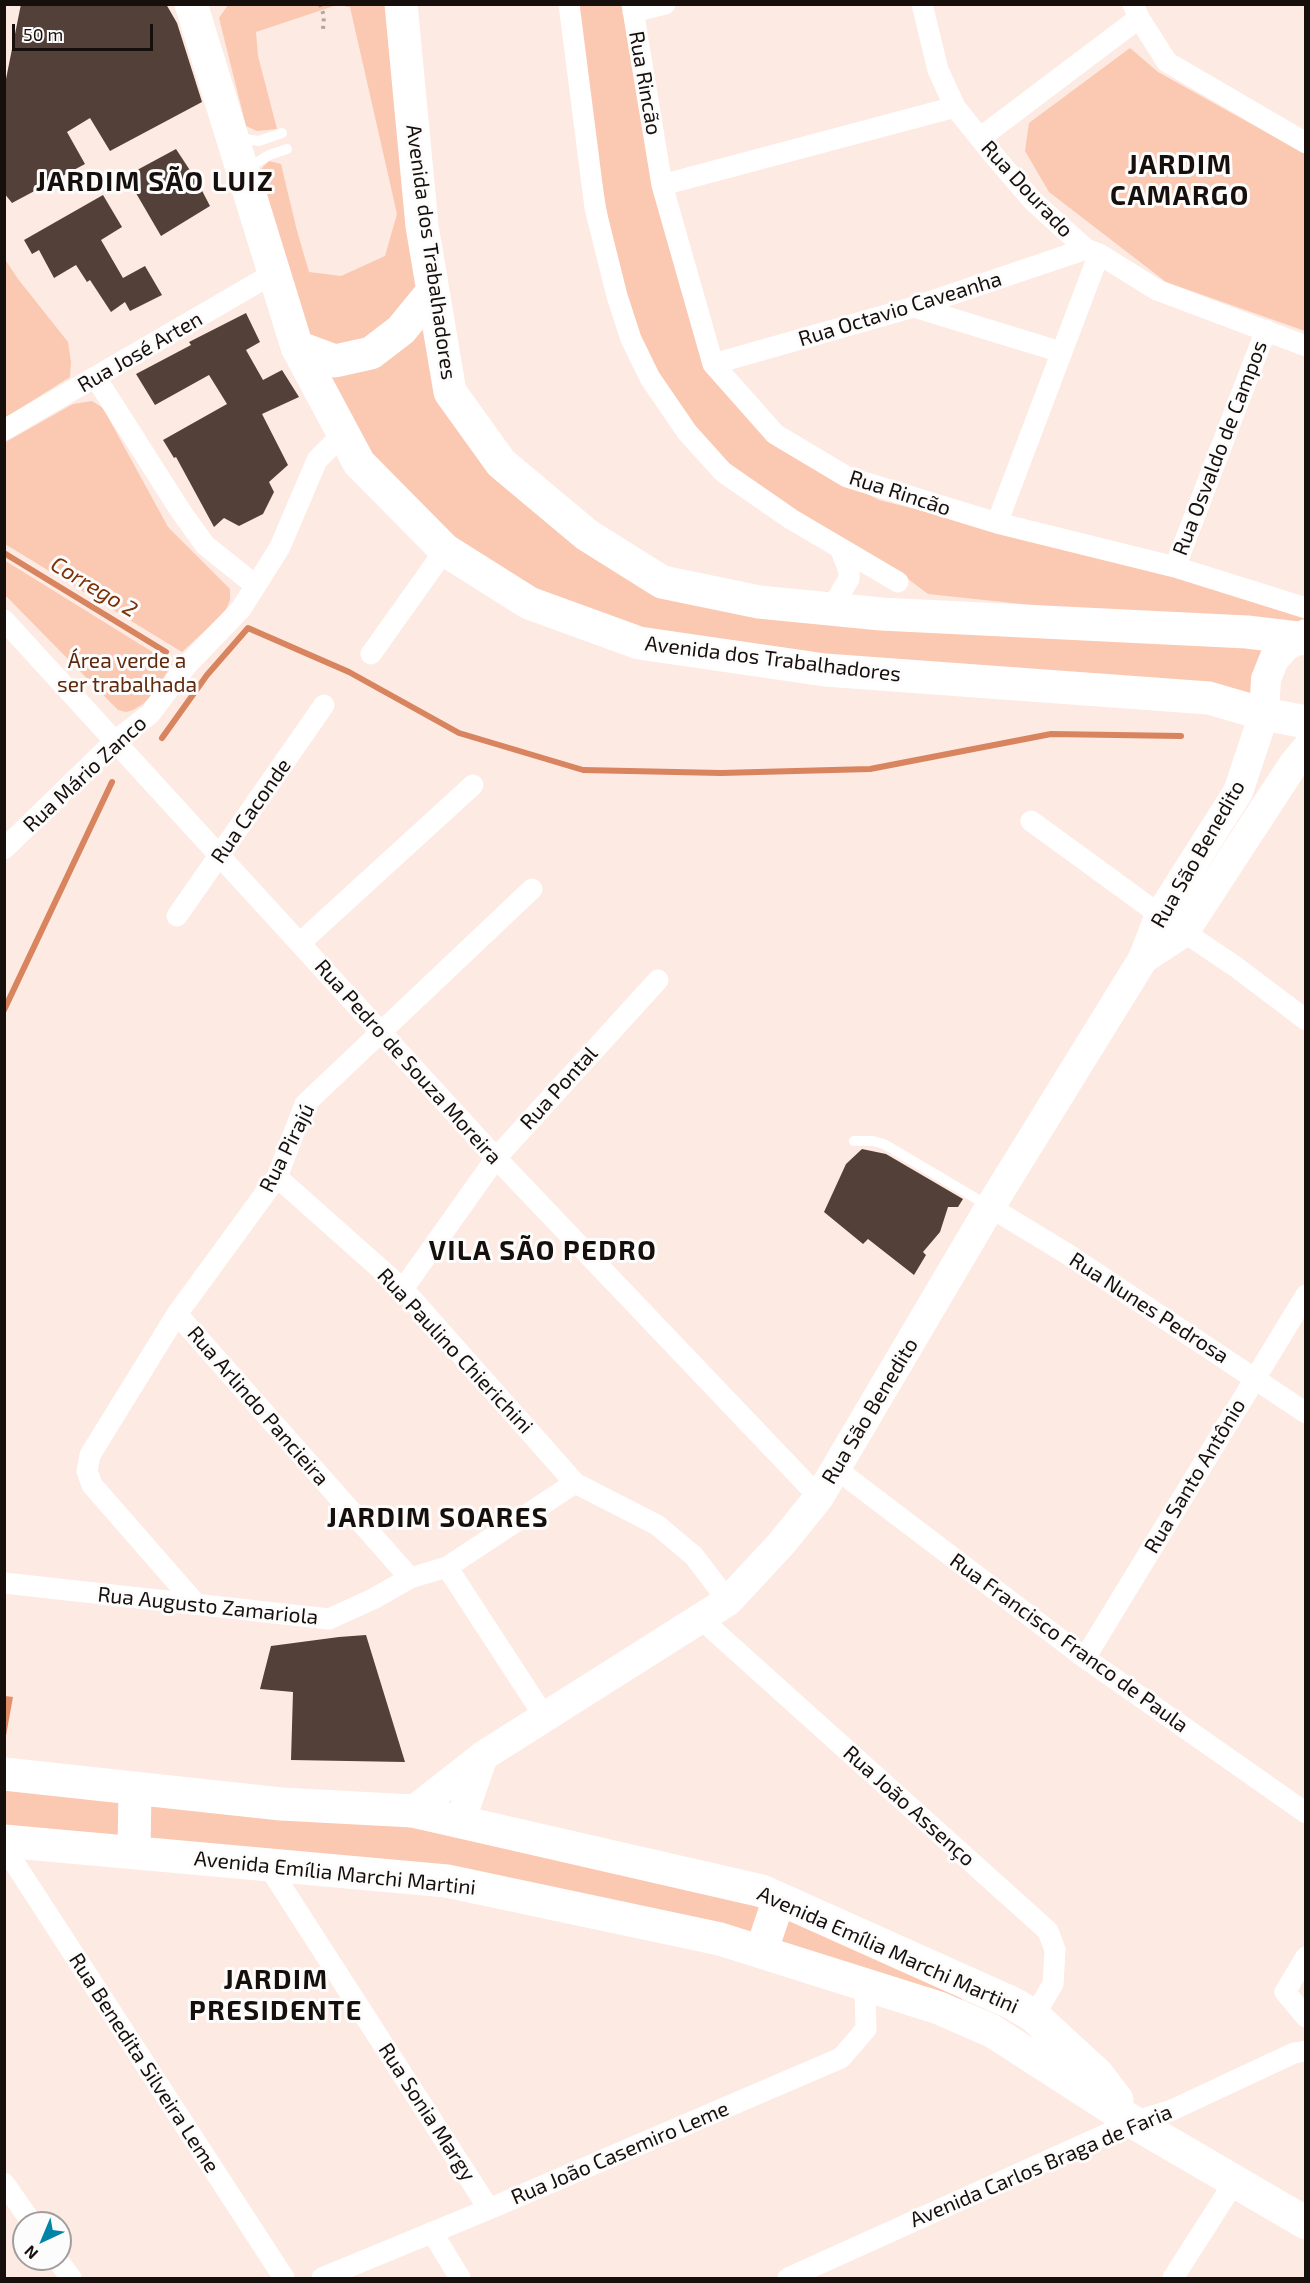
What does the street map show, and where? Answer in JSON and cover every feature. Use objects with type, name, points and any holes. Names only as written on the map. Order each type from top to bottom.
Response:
[{"type":"main road","name":"Avenida dos Trabalhadores","points":[[191,4],[297,347],[359,463],[445,550],[529,603],[639,643],[825,670],[1209,698],[1264,714],[1305,722]]},
{"type":"main road","name":"Avenida dos Trabalhadores","points":[[401,4],[422,226],[450,392],[501,464],[587,535],[662,582],[759,602],[830,610],[1247,632],[1304,629]]},
{"type":"main road","points":[[297,347],[335,361],[371,353],[401,330],[434,291]]},
{"type":"main road","name":"Rua São Benedito","points":[[413,1810],[483,1756],[728,1601],[781,1544],[819,1497],[990,1207],[1143,959],[1166,905],[1238,792],[1264,714],[1266,679],[1274,659],[1304,629]]},
{"type":"main road","name":"Rua São Benedito","points":[[1143,959],[1184,932],[1305,749]]},
{"type":"main road","points":[[1166,905],[1184,932]]},
{"type":"main road","points":[[460,1822],[483,1756]]},
{"type":"main road","name":"Avenida Emília Marchi Martini","points":[[4,1774],[281,1804],[413,1810],[762,1891],[1012,2003],[1034,2016],[1098,2075],[1133,2122]]},
{"type":"main road","points":[[134,1852],[135,1788]]},
{"type":"main road","name":"Avenida Emília Marchi Martini","points":[[4,1841],[447,1881],[720,1939],[939,2008],[992,2031],[1133,2122]]},
{"type":"main road","points":[[761,1952],[779,1899]]},
{"type":"main road","points":[[1133,2122],[1305,2223]]},
{"type":"street","points":[[569,4],[595,208],[631,339],[650,378],[687,432],[723,472],[791,519],[898,582]]},
{"type":"street","points":[[633,8],[665,4]]},
{"type":"street","name":"Rua Dourado","points":[[921,4],[938,70],[955,107],[1034,201],[1092,252],[1156,290],[1305,345]]},
{"type":"street","name":"Rua Rincão","points":[[633,8],[662,185],[713,364],[775,434],[847,477],[997,523],[1174,567],[1304,629]]},
{"type":"street","points":[[980,138],[1136,11],[1167,62],[1305,143]]},
{"type":"street","points":[[662,185],[955,107]]},
{"type":"street","points":[[997,523],[1061,352],[1092,252]]},
{"type":"street","name":"Rua Octavio Caveanha","points":[[713,364],[914,308],[1092,252]]},
{"type":"street","name":"Rua José Arten","points":[[4,430],[274,273]]},
{"type":"street","points":[[914,308],[1061,352]]},
{"type":"street","name":"Rua Osvaldo de Campos","points":[[1174,567],[1266,330]]},
{"type":"street","points":[[96,378],[180,510],[205,545],[255,585]]},
{"type":"street","name":"Rua Mário Zanco","points":[[4,849],[115,741],[150,714],[187,665],[241,609],[280,547],[317,460],[344,434]]},
{"type":"street","points":[[830,610],[849,579],[849,571],[840,548]]},
{"type":"street","points":[[371,654],[445,550]]},
{"type":"street","name":"Rua Pedro de Souza Moreira","points":[[4,620],[496,1158],[819,1497]]},
{"type":"street","name":"Rua Caconde","points":[[177,916],[324,705]]},
{"type":"street","points":[[300,943],[473,785]]},
{"type":"street","points":[[1031,821],[1166,905]]},
{"type":"street","name":"Rua Pirajú","points":[[196,1604],[92,1485],[87,1471],[90,1455],[177,1314],[277,1177],[305,1104],[532,889]]},
{"type":"street","points":[[1184,932],[1305,1020]]},
{"type":"street","name":"Rua Pontal","points":[[403,1289],[496,1158],[658,980]]},
{"type":"street","name":"Rua Paulino Chierichini","points":[[277,1177],[403,1289],[575,1483]]},
{"type":"street","name":"Rua Nunes Pedrosa","points":[[990,1207],[1069,1255],[1305,1413]]},
{"type":"street","name":"Rua Santo Antônio","points":[[1084,1658],[1305,1295]]},
{"type":"street","name":"Rua Arlindo Pancieira","points":[[177,1314],[410,1578]]},
{"type":"street","name":"Rua Francisco Franco de Paula","points":[[835,1468],[1084,1658],[1305,1813]]},
{"type":"street","points":[[575,1483],[657,1525],[694,1556],[728,1601]]},
{"type":"street","name":"Rua Augusto Zamariola","points":[[4,1583],[329,1619],[373,1599],[410,1578],[447,1567],[575,1483]]},
{"type":"street","points":[[447,1567],[544,1716]]},
{"type":"street","name":"Rua João Assenço","points":[[701,1619],[1048,1931],[1055,1950],[1053,1984],[1034,2016]]},
{"type":"street","name":"Rua Benedita Silveira Leme","points":[[4,1847],[284,2278]]},
{"type":"street","name":"Rua Sonia Margy","points":[[267,1864],[489,2209]]},
{"type":"street","points":[[1305,1957],[1285,1992],[1305,2017]]},
{"type":"street","name":"Rua João Casemiro Leme","points":[[322,2278],[841,2058],[866,2029],[865,1985]]},
{"type":"street","name":"Avenida Carlos Braga de Faria","points":[[788,2278],[1133,2122],[1172,2110],[1300,2052],[1305,2031]]},
{"type":"street","points":[[1173,2278],[1235,2181]]},
{"type":"street","points":[[4,2182],[24,2211]]},
{"type":"street","points":[[432,2232],[460,2278]]},
{"type":"lane","points":[[231,132],[238,138],[259,141],[282,133]]},
{"type":"lane","points":[[244,177],[253,165],[269,155],[287,149]]},
{"type":"lane","points":[[854,1141],[873,1141],[884,1144],[990,1207]]},
{"type":"path","points":[[320,4],[324,16],[323,29]]},
{"type":"green space","points":[[228,5],[337,5],[256,32],[258,56],[277,129],[257,131],[246,126],[219,18]]},
{"type":"green space","points":[[337,5],[390,5],[427,291],[358,351],[303,345],[251,179],[269,161],[281,164],[309,272],[341,276],[385,256],[397,214],[350,7]]},
{"type":"green space","points":[[575,5],[627,5],[703,359],[796,457],[879,500],[1192,578],[1305,615],[1305,626],[1097,612],[928,594],[904,576],[811,524],[736,472],[695,431],[663,384],[631,318],[610,229],[592,126]]},
{"type":"green space","points":[[1130,48],[1158,72],[1305,154],[1305,331],[1166,282],[1049,192],[1025,151],[1029,123]]},
{"type":"green space","points":[[4,258],[68,342],[71,362],[70,377],[5,418]]},
{"type":"green space","points":[[425,310],[444,394],[633,573],[1269,641],[1254,701],[833,663],[639,635],[531,595],[448,544],[381,477],[311,361],[340,370]]},
{"type":"green space","name":"Área verde a ser trabalhada","points":[[92,401],[103,408],[168,527],[230,589],[230,600],[225,612],[182,652],[5,544],[4,443],[73,404]]},
{"type":"green space","name":"Área verde a ser trabalhada","points":[[4,560],[172,664],[156,690],[143,704],[126,712],[118,710],[5,595]]},
{"type":"green space","points":[[4,1783],[124,1795],[128,1844],[5,1831]]},
{"type":"green space","points":[[142,1798],[368,1818],[763,1906],[758,1943],[142,1846]]},
{"type":"green space","points":[[786,1907],[958,1993],[968,2009],[772,1947]]},
{"type":"shaded area","points":[[4,1696],[13,1697],[5,1741]]},
{"type":"building","points":[[21,4],[166,4],[177,23],[202,102],[110,151],[90,118],[67,132],[85,164],[12,203],[4,193],[4,89]]},
{"type":"building","name":"JARDIM SÃO LUIZ","points":[[176,149],[210,206],[161,236],[126,176]]},
{"type":"building","points":[[103,195],[122,227],[101,240],[123,278],[145,266],[162,295],[130,311],[125,302],[111,312],[90,280],[87,282],[76,265],[54,278],[39,250],[32,254],[24,240]]},
{"type":"building","points":[[246,313],[260,342],[246,350],[263,380],[282,370],[299,397],[262,414],[288,465],[269,482],[274,492],[263,514],[239,526],[224,518],[214,527],[176,457],[174,458],[163,440],[227,404],[209,375],[155,405],[136,374],[191,345],[189,342]]},
{"type":"building","points":[[862,1149],[886,1154],[963,1199],[958,1207],[948,1207],[940,1232],[923,1252],[926,1255],[914,1275],[868,1239],[863,1244],[824,1212],[846,1164]]},
{"type":"building","points":[[366,1635],[405,1762],[291,1760],[293,1692],[260,1689],[271,1646]]},
{"type":"waterway","name":"Corrego 2","points":[[4,553],[166,652]]},
{"type":"waterway","points":[[162,738],[207,675],[248,628],[349,672],[459,733],[583,770],[721,773],[870,769],[1051,734],[1181,736]]},
{"type":"waterway","points":[[4,1010],[112,782]]},
{"type":"district","name":"JARDIM CAMARGO","points":[[1180,180]]},
{"type":"district","name":"JARDIM SÃO LUIZ","points":[[155,182]]},
{"type":"district","name":"VILA SÃO PEDRO","points":[[543,1251]]},
{"type":"district","name":"JARDIM SOARES","points":[[438,1518]]},
{"type":"district","name":"JARDIM PRESIDENTE","points":[[276,1996]]}]
